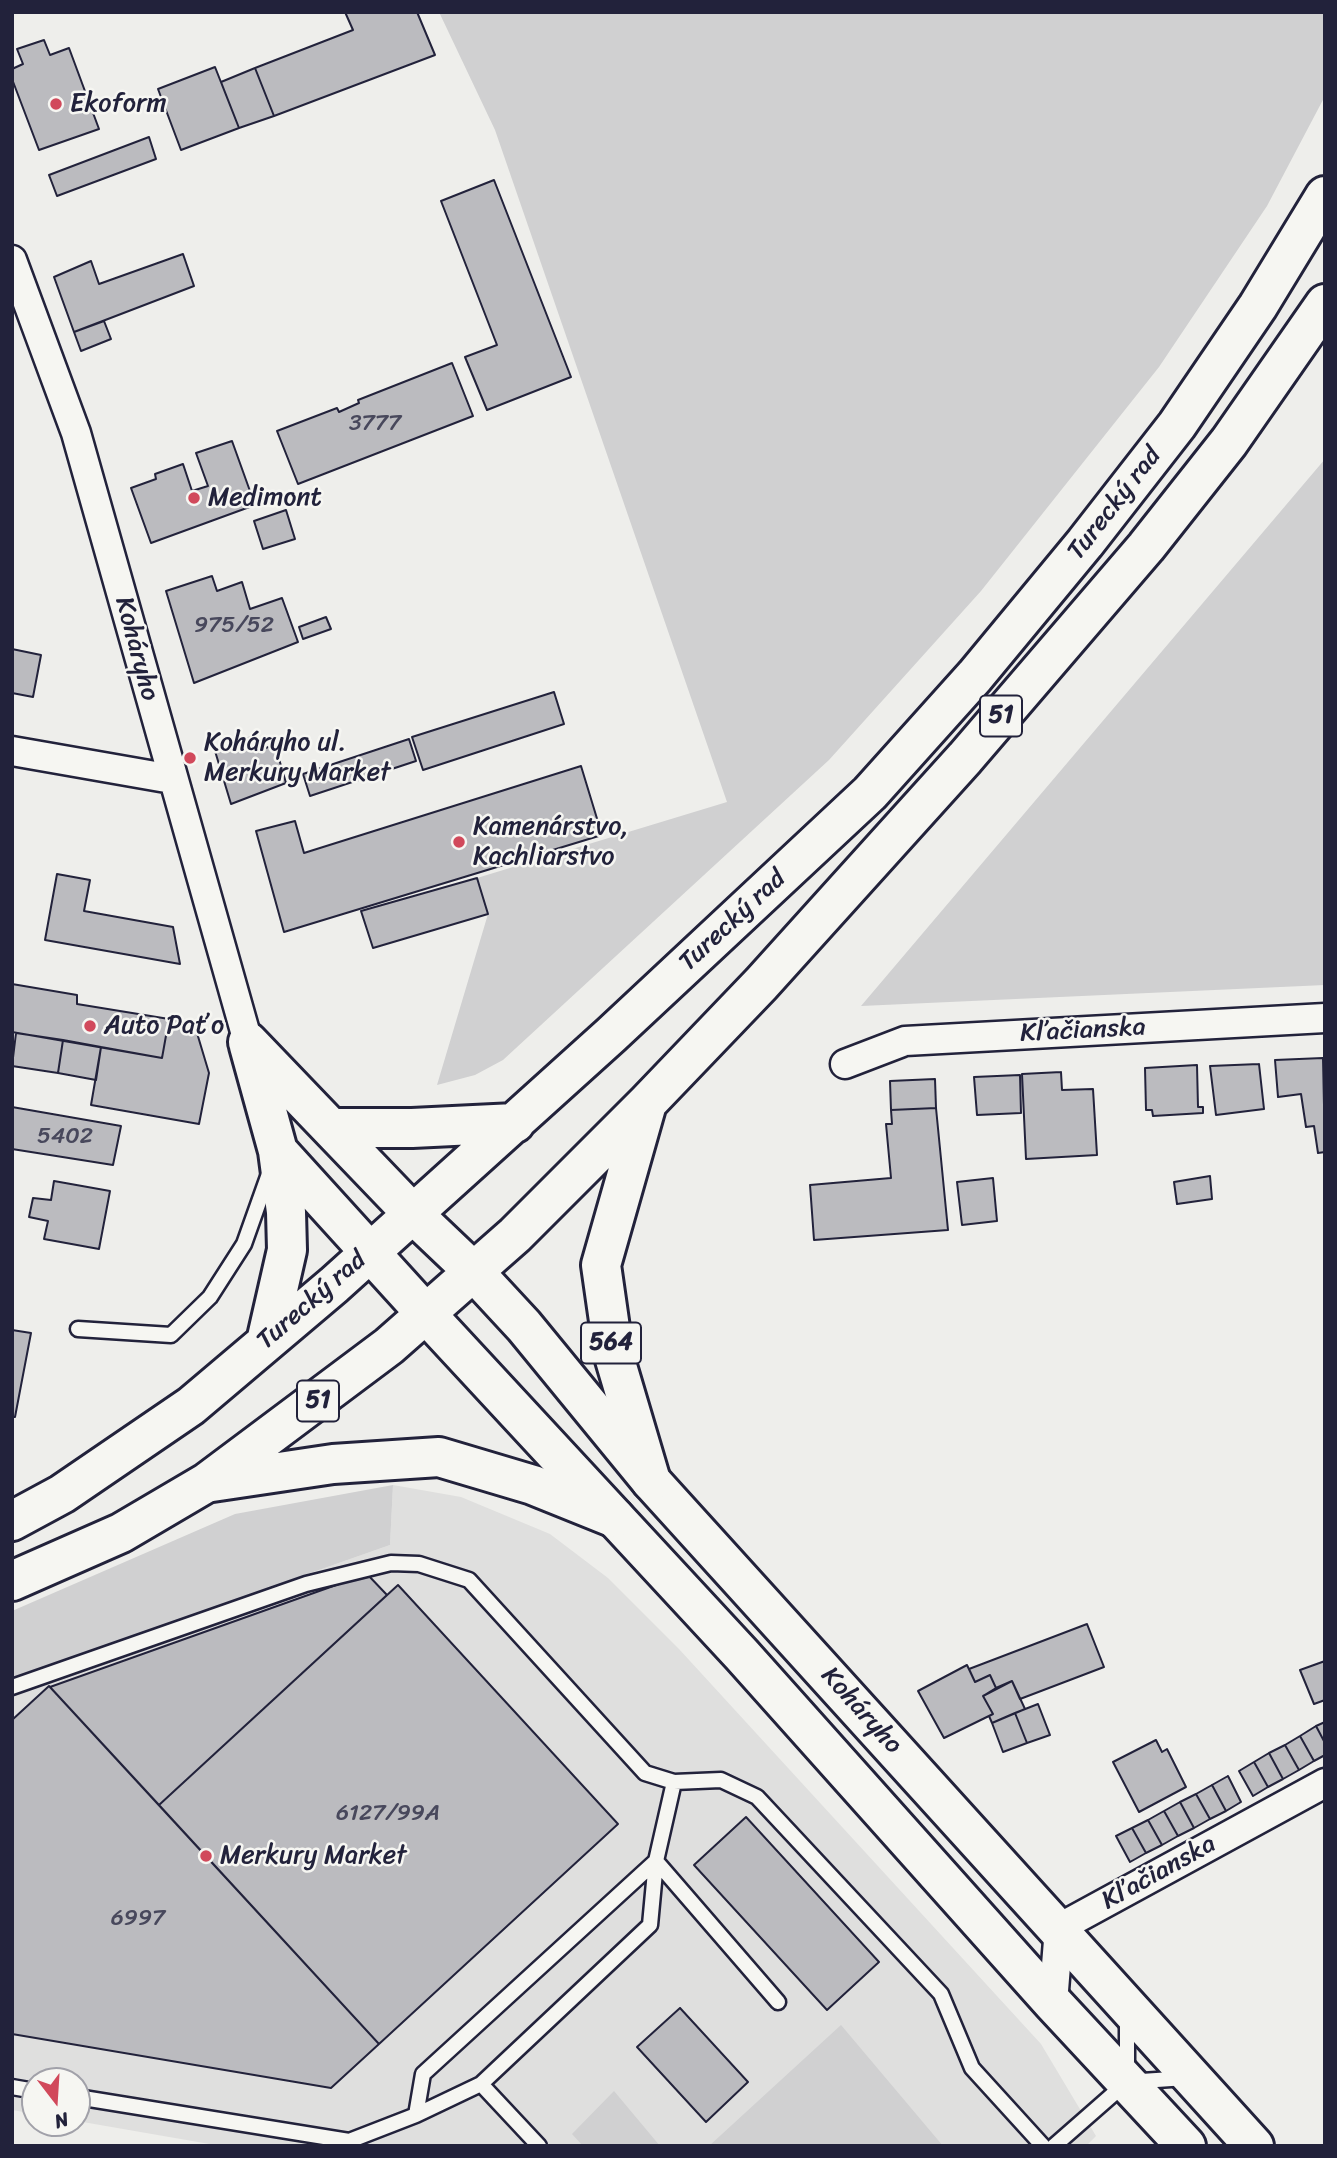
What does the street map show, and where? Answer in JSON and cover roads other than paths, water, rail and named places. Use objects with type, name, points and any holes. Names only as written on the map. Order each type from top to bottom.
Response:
[{"type":"main road","name":"Turecký rad","points":[[12,1521],[62,1494],[191,1406],[515,1123],[870,793],[975,676],[1177,425],[1258,306],[1325,195]]},
{"type":"main road","name":"Turecký rad","points":[[12,1581],[121,1532],[206,1483],[317,1402],[427,1315],[474,1272],[647,1103],[761,984],[965,758],[1146,547],[1229,442],[1325,304]]},
{"type":"main road","points":[[248,1042],[278,1151],[287,1250],[266,1342]]},
{"type":"main road","name":"Koháryho","points":[[248,1042],[524,1326],[651,1480],[1254,2146]]},
{"type":"main road","name":"564","points":[[647,1103],[601,1265],[614,1356],[651,1480]]},
{"type":"main road","points":[[331,1128],[515,1123]]},
{"type":"main road","name":"Koháryho","points":[[278,1151],[615,1518],[1052,2003],[1186,2146]]},
{"type":"main road","points":[[206,1483],[333,1465],[439,1457],[533,1485],[615,1518]]},
{"type":"main road","points":[[961,1900],[1059,1928]]},
{"type":"street","name":"Koháryho","points":[[12,260],[76,433],[248,1042]]},
{"type":"street","points":[[12,751],[172,779]]},
{"type":"street","name":"Kľačianska","points":[[845,1064],[905,1041],[1325,1018]]},
{"type":"street","name":"Kľačianska","points":[[1059,1928],[1325,1783]]},
{"type":"street","points":[[1052,2003],[1059,1928]]},
{"type":"lane","points":[[78,1329],[171,1335],[210,1297],[244,1244],[255,1206],[278,1151]]},
{"type":"lane","points":[[12,1687],[306,1584],[391,1563],[419,1564],[469,1580],[645,1773],[674,1782],[721,1780],[757,1797],[941,1994],[972,2068],[1043,2146]]},
{"type":"lane","points":[[91,2100],[349,2141],[416,2115],[481,2084],[649,1925],[656,1861],[674,1782]]},
{"type":"lane","points":[[656,1861],[778,2002]]},
{"type":"lane","points":[[416,2115],[423,2074],[656,1861]]},
{"type":"lane","points":[[1127,2006],[1127,2082]]},
{"type":"lane","points":[[1054,2146],[1127,2082],[1193,2078]]},
{"type":"lane","points":[[481,2084],[538,2146]]},
{"type":"place","name":"Ekoform","points":[[56,104]]},
{"type":"place","name":"Medimont","points":[[194,498]]},
{"type":"place","name":"Koháryho ul. Merkury Market","points":[[190,758]]},
{"type":"place","name":"Kamenárstvo, Kachliarstvo","points":[[459,842]]},
{"type":"place","name":"Auto Paťo","points":[[90,1026]]},
{"type":"place","name":"Merkury Market","points":[[206,1856]]}]
